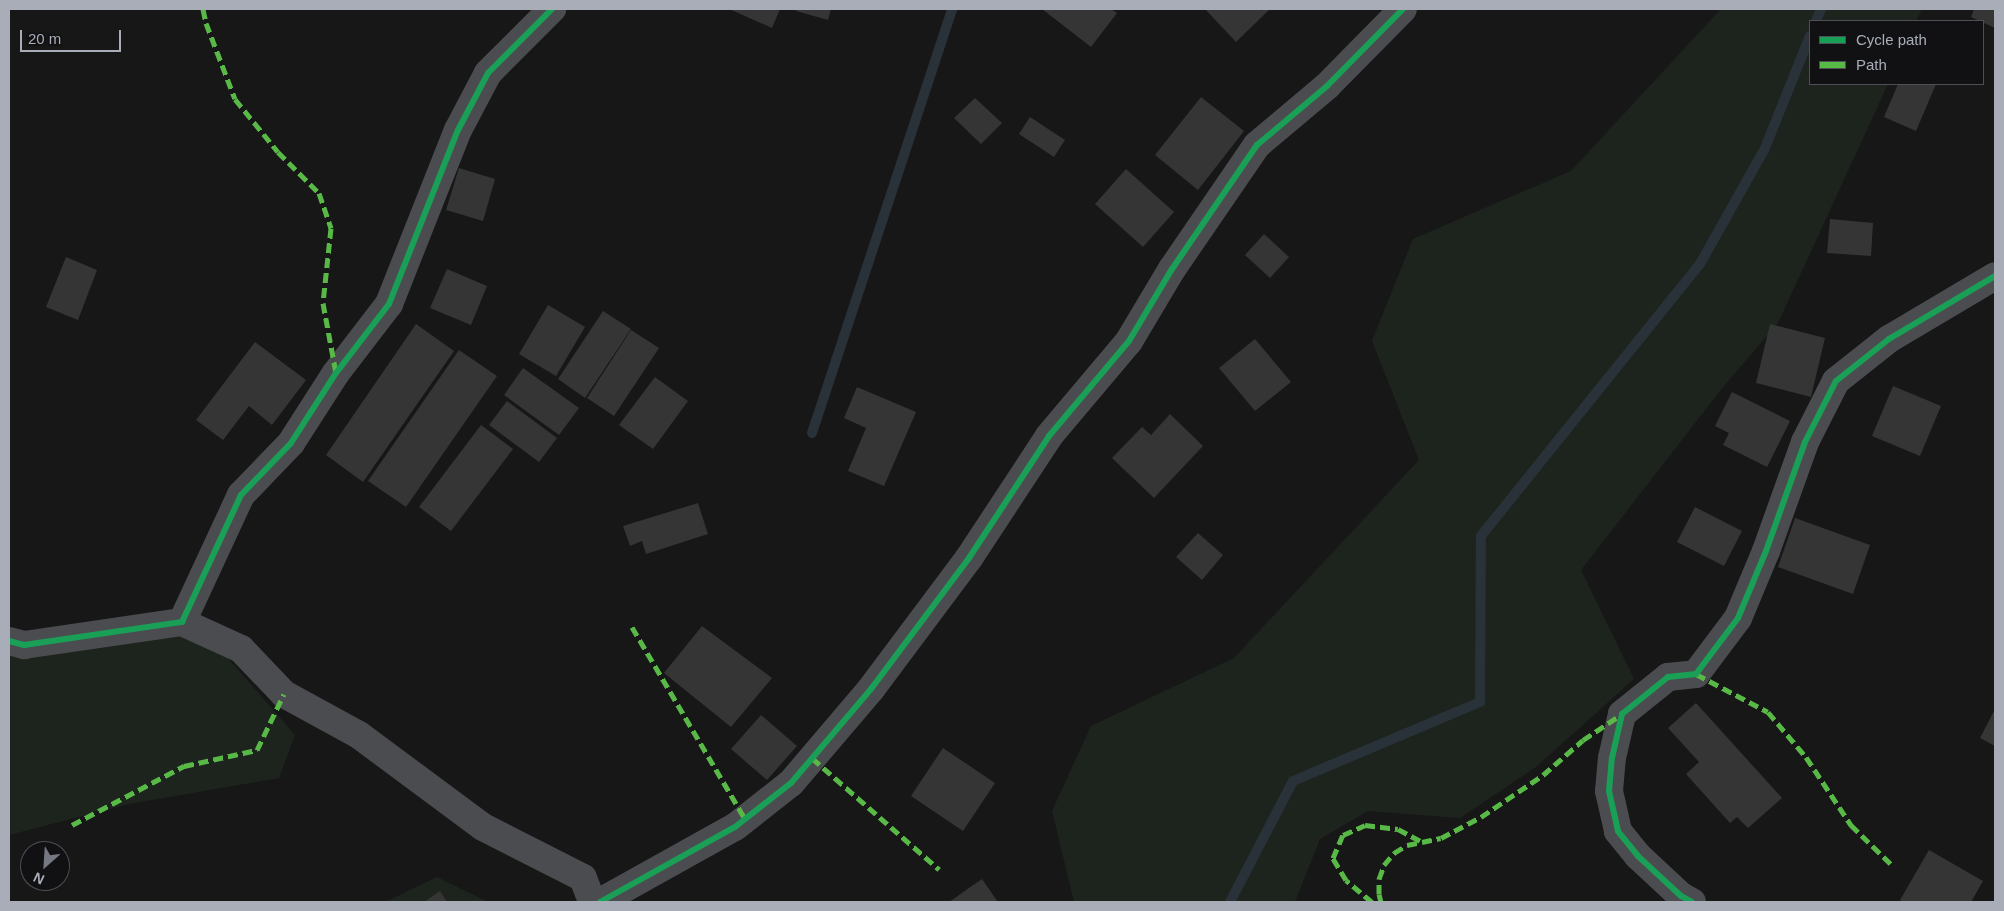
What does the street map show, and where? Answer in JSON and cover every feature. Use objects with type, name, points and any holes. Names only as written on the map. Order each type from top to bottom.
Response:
[{"type":"street","points":[[182,622],[240,495],[291,443],[336,372],[389,304],[458,130],[488,73],[552,9]]},
{"type":"street","points":[[600,902],[735,827],[791,784],[871,689],[969,558],[1048,436],[1129,341],[1172,270],[1257,145],[1327,86],[1402,9]]},
{"type":"street","points":[[1692,902],[1681,896],[1638,856],[1618,831],[1610,790],[1612,758],[1622,714],[1668,677],[1696,674],[1738,618],[1766,551],[1805,442],[1836,381],[1889,339],[1995,276]]},
{"type":"street","points":[[9,641],[24,645],[182,622],[240,649],[284,694],[359,735],[483,827],[583,878],[592,902]]},
{"type":"shaded area","points":[[1721,9],[1922,9],[1916,20],[1809,20],[1809,85],[1888,85],[1778,323],[1723,387],[1581,570],[1634,679],[1536,767],[1460,818],[1368,811],[1320,839],[1295,902],[1074,902],[1052,811],[1091,726],[1234,658],[1419,460],[1372,341],[1413,239],[1571,171]]},
{"type":"shaded area","points":[[205,632],[295,735],[279,778],[129,804],[9,835],[9,655]]},
{"type":"shaded area","points":[[437,877],[488,902],[385,902]]},
{"type":"building","points":[[729,9],[780,9],[772,28]]},
{"type":"building","points":[[797,9],[831,9],[828,20],[796,11]]},
{"type":"building","points":[[1042,9],[1111,9],[1117,13],[1091,47]]},
{"type":"building","points":[[1205,9],[1270,9],[1236,42]]},
{"type":"building","points":[[1974,9],[1995,9],[1995,28],[1984,23],[1984,20],[1971,17]]},
{"type":"building","points":[[1898,85],[1936,85],[1916,131],[1884,117]]},
{"type":"building","points":[[1201,97],[1244,131],[1198,190],[1155,155]]},
{"type":"building","points":[[975,98],[1002,123],[981,144],[954,118]]},
{"type":"building","points":[[1030,117],[1065,140],[1054,157],[1019,134]]},
{"type":"building","points":[[459,168],[495,179],[483,221],[446,210]]},
{"type":"building","points":[[1126,169],[1174,212],[1143,247],[1095,204]]},
{"type":"building","points":[[1830,219],[1873,223],[1871,256],[1827,253]]},
{"type":"building","points":[[1264,234],[1289,257],[1270,278],[1245,255]]},
{"type":"building","points":[[66,257],[97,270],[78,320],[46,307]]},
{"type":"building","points":[[447,269],[487,286],[471,325],[430,308]]},
{"type":"building","points":[[548,305],[585,327],[556,376],[519,354]]},
{"type":"building","points":[[603,311],[631,329],[585,398],[558,379]]},
{"type":"building","points":[[416,324],[454,351],[363,482],[326,455]]},
{"type":"building","points":[[1770,324],[1825,338],[1811,397],[1756,383]]},
{"type":"building","points":[[631,330],[659,348],[614,416],[587,398]]},
{"type":"building","points":[[1255,339],[1291,382],[1255,411],[1219,368]]},
{"type":"building","points":[[255,342],[306,380],[272,425],[249,406],[223,440],[196,420]]},
{"type":"building","points":[[459,350],[497,376],[406,507],[368,481]]},
{"type":"building","points":[[523,368],[579,408],[559,435],[504,395]]},
{"type":"building","points":[[655,377],[688,401],[653,449],[619,425]]},
{"type":"building","points":[[1893,386],[1941,406],[1920,456],[1872,436]]},
{"type":"building","points":[[857,387],[916,412],[884,486],[848,471],[866,428],[844,418]]},
{"type":"building","points":[[1732,392],[1790,421],[1767,467],[1723,445],[1729,433],[1715,426]]},
{"type":"building","points":[[507,401],[557,438],[539,462],[489,425]]},
{"type":"building","points":[[1170,414],[1203,446],[1154,498],[1112,458],[1142,427],[1151,435]]},
{"type":"building","points":[[481,425],[513,449],[451,531],[419,507]]},
{"type":"building","points":[[698,503],[708,534],[646,554],[642,541],[630,546],[623,526]]},
{"type":"building","points":[[1695,507],[1742,531],[1724,566],[1677,542]]},
{"type":"building","points":[[1795,518],[1870,545],[1853,594],[1778,567]]},
{"type":"building","points":[[1198,533],[1223,555],[1202,580],[1176,557]]},
{"type":"building","points":[[702,626],[772,678],[731,727],[664,673]]},
{"type":"building","points":[[1696,703],[1782,798],[1748,828],[1737,817],[1730,823],[1686,774],[1699,762],[1668,728]]},
{"type":"building","points":[[1995,709],[1995,746],[1980,738]]},
{"type":"building","points":[[761,715],[797,746],[767,780],[731,749]]},
{"type":"building","points":[[943,748],[995,783],[963,831],[911,796]]},
{"type":"building","points":[[1929,850],[1983,881],[1971,902],[1903,902],[1900,900]]},
{"type":"building","points":[[982,879],[998,902],[949,902]]},
{"type":"building","points":[[440,891],[447,902],[424,902]]},
{"type":"waterway","points":[[812,433],[952,9]]},
{"type":"waterway","points":[[1816,20],[1821,9]]},
{"type":"waterway","points":[[1230,902],[1293,781],[1480,702],[1481,536],[1700,264],[1765,148],[1809,38]]},
{"type":"marked path","points":[[203,9],[206,23],[235,99],[278,152],[319,193],[331,228],[323,303],[336,373]]},
{"type":"marked path","points":[[632,627],[745,819]]},
{"type":"marked path","points":[[1696,674],[1768,712],[1806,757],[1851,825],[1893,866]]},
{"type":"marked path","points":[[72,825],[184,766],[257,750],[284,694]]},
{"type":"marked path","points":[[1372,902],[1346,880],[1333,858],[1343,835],[1365,825],[1398,829],[1422,842],[1441,838],[1481,817],[1543,775],[1583,740],[1622,714]]},
{"type":"marked path","points":[[812,758],[939,869]]},
{"type":"marked path","points":[[1381,902],[1379,879],[1384,865],[1394,853],[1407,845],[1422,842]]},
{"type":"cycle path","points":[[9,641],[24,645],[182,622],[241,495],[291,443],[336,373],[389,304],[458,130],[488,73],[552,9]]},
{"type":"cycle path","points":[[600,902],[735,827],[791,783],[871,689],[969,558],[1049,436],[1129,341],[1172,269],[1257,145],[1327,86],[1403,9]]},
{"type":"cycle path","points":[[1692,902],[1681,896],[1638,856],[1618,831],[1609,791],[1612,758],[1622,714],[1668,677],[1696,674],[1738,618],[1766,551],[1805,442],[1836,381],[1889,339],[1995,276]]}]
